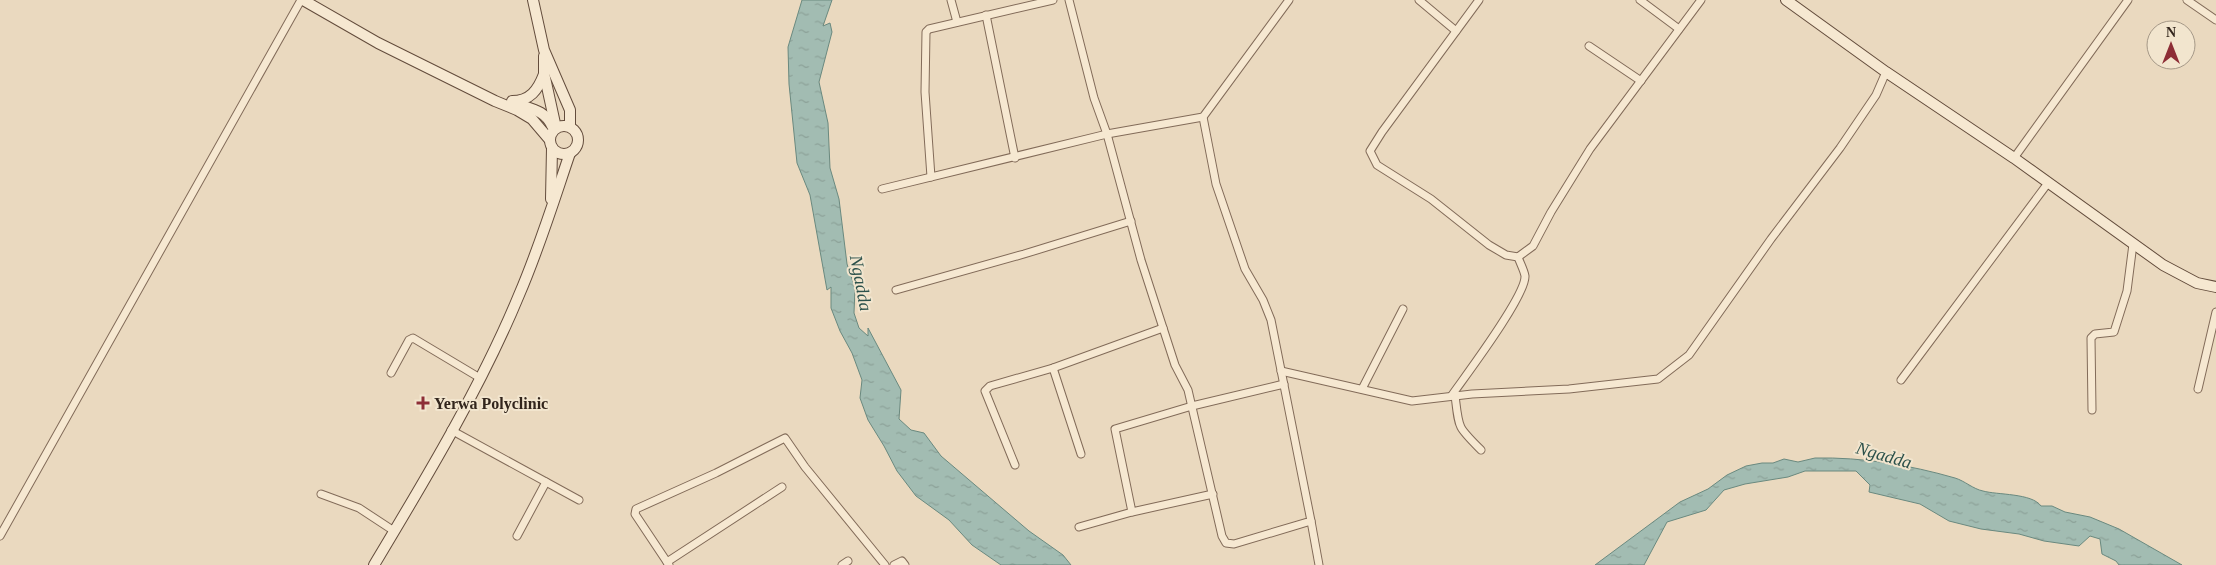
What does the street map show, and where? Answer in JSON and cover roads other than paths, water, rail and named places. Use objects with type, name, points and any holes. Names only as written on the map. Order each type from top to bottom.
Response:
[{"type":"street","points":[[0,536],[302,0],[378,43],[495,102],[517,110],[532,119],[552,136]]},
{"type":"street","points":[[374,565],[480,378],[519,296],[551,211],[570,153],[577,145],[577,135],[570,127],[570,110],[544,50],[533,0]]},
{"type":"street","points":[[951,0],[957,22]]},
{"type":"street","points":[[932,177],[925,92],[926,36],[929,29],[1053,0]]},
{"type":"street","points":[[1069,0],[1094,98],[1107,134],[1163,328],[1175,365],[1188,390],[1222,536],[1226,543],[1244,543],[1311,521]]},
{"type":"street","points":[[882,189],[1107,134],[1203,118],[1289,0]]},
{"type":"street","points":[[1419,0],[1456,31]]},
{"type":"street","points":[[1479,0],[1370,151],[1377,165],[1431,199],[1489,245],[1506,255],[1518,257],[1533,246],[1551,212],[1590,149],[1701,0]]},
{"type":"street","points":[[1640,0],[1679,30]]},
{"type":"street","points":[[1786,0],[1886,72],[2014,158],[2133,244],[2179,274],[2197,283],[2216,287]]},
{"type":"street","points":[[2014,158],[2128,0]]},
{"type":"street","points":[[2187,0],[2216,20]]},
{"type":"street","points":[[986,15],[1015,158]]},
{"type":"street","points":[[1589,46],[1641,81]]},
{"type":"street","points":[[544,50],[544,73],[552,136],[551,211]]},
{"type":"street","points":[[1281,371],[1412,400],[1454,395],[1568,389],[1658,379],[1689,355],[1771,239],[1840,148],[1876,95],[1886,72]]},
{"type":"street","points":[[495,102],[522,100],[532,95],[540,84],[544,73]]},
{"type":"street","points":[[510,102],[537,111],[548,117],[552,136],[560,154],[570,153]]},
{"type":"street","points":[[1203,118],[1216,184],[1245,269],[1263,300],[1271,320],[1319,565]]},
{"type":"street","points":[[552,136],[560,126],[570,127]]},
{"type":"street","points":[[1901,380],[2048,183]]},
{"type":"street","points":[[896,290],[1024,254],[1131,221]]},
{"type":"street","points":[[2092,410],[2091,338],[2095,334],[2114,332],[2127,291],[2133,244]]},
{"type":"street","points":[[1481,450],[1462,431],[1454,395],[1510,312],[1522,287],[1525,276],[1518,257]]},
{"type":"street","points":[[1362,389],[1403,309]]},
{"type":"street","points":[[2198,389],[2216,312]]},
{"type":"street","points":[[1015,465],[985,391],[990,386],[1053,368],[1163,328]]},
{"type":"street","points":[[391,373],[409,340],[413,338],[480,378]]},
{"type":"street","points":[[1053,368],[1081,454]]},
{"type":"street","points":[[1132,512],[1115,428],[1192,406],[1284,384]]},
{"type":"street","points":[[451,430],[579,500]]},
{"type":"street","points":[[782,486],[668,563],[635,514],[636,509],[716,473],[786,438],[805,467],[886,565]]},
{"type":"street","points":[[517,536],[546,482]]},
{"type":"street","points":[[321,494],[359,508],[394,531]]},
{"type":"street","points":[[1079,527],[1132,512],[1213,494]]},
{"type":"street","points":[[894,565],[902,561],[905,565]]},
{"type":"water","points":[[802,0],[832,0],[823,26],[830,23],[832,32],[819,82],[828,123],[830,168],[839,199],[847,264],[855,288],[854,313],[859,328],[868,336],[868,328],[901,390],[899,419],[911,430],[924,433],[941,456],[1029,531],[1063,555],[1071,565],[1001,565],[972,545],[949,520],[916,496],[897,471],[868,420],[860,398],[862,380],[831,308],[831,287],[827,290],[810,195],[797,163],[789,84],[788,47]]},
{"type":"water","points":[[1815,458],[1868,460],[1921,469],[1955,478],[1983,491],[2030,499],[2041,506],[2052,506],[2065,512],[2090,517],[2119,529],[2182,565],[2119,565],[2116,561],[2102,554],[2100,539],[2090,536],[2079,546],[2044,541],[2019,534],[1981,529],[1949,521],[1920,504],[1869,492],[1870,485],[1856,471],[1805,471],[1788,477],[1745,484],[1724,490],[1706,510],[1667,522],[1644,565],[1595,565],[1680,502],[1708,489],[1727,475],[1746,466],[1773,463],[1784,459],[1798,462]]},
{"type":"place","name":"Yerwa Polyclinic","points":[[423,403]]},
{"type":"water label","name":"Ngadda","points":[[861,283]]},
{"type":"water label","name":"Ngadda","points":[[1884,455]]}]
